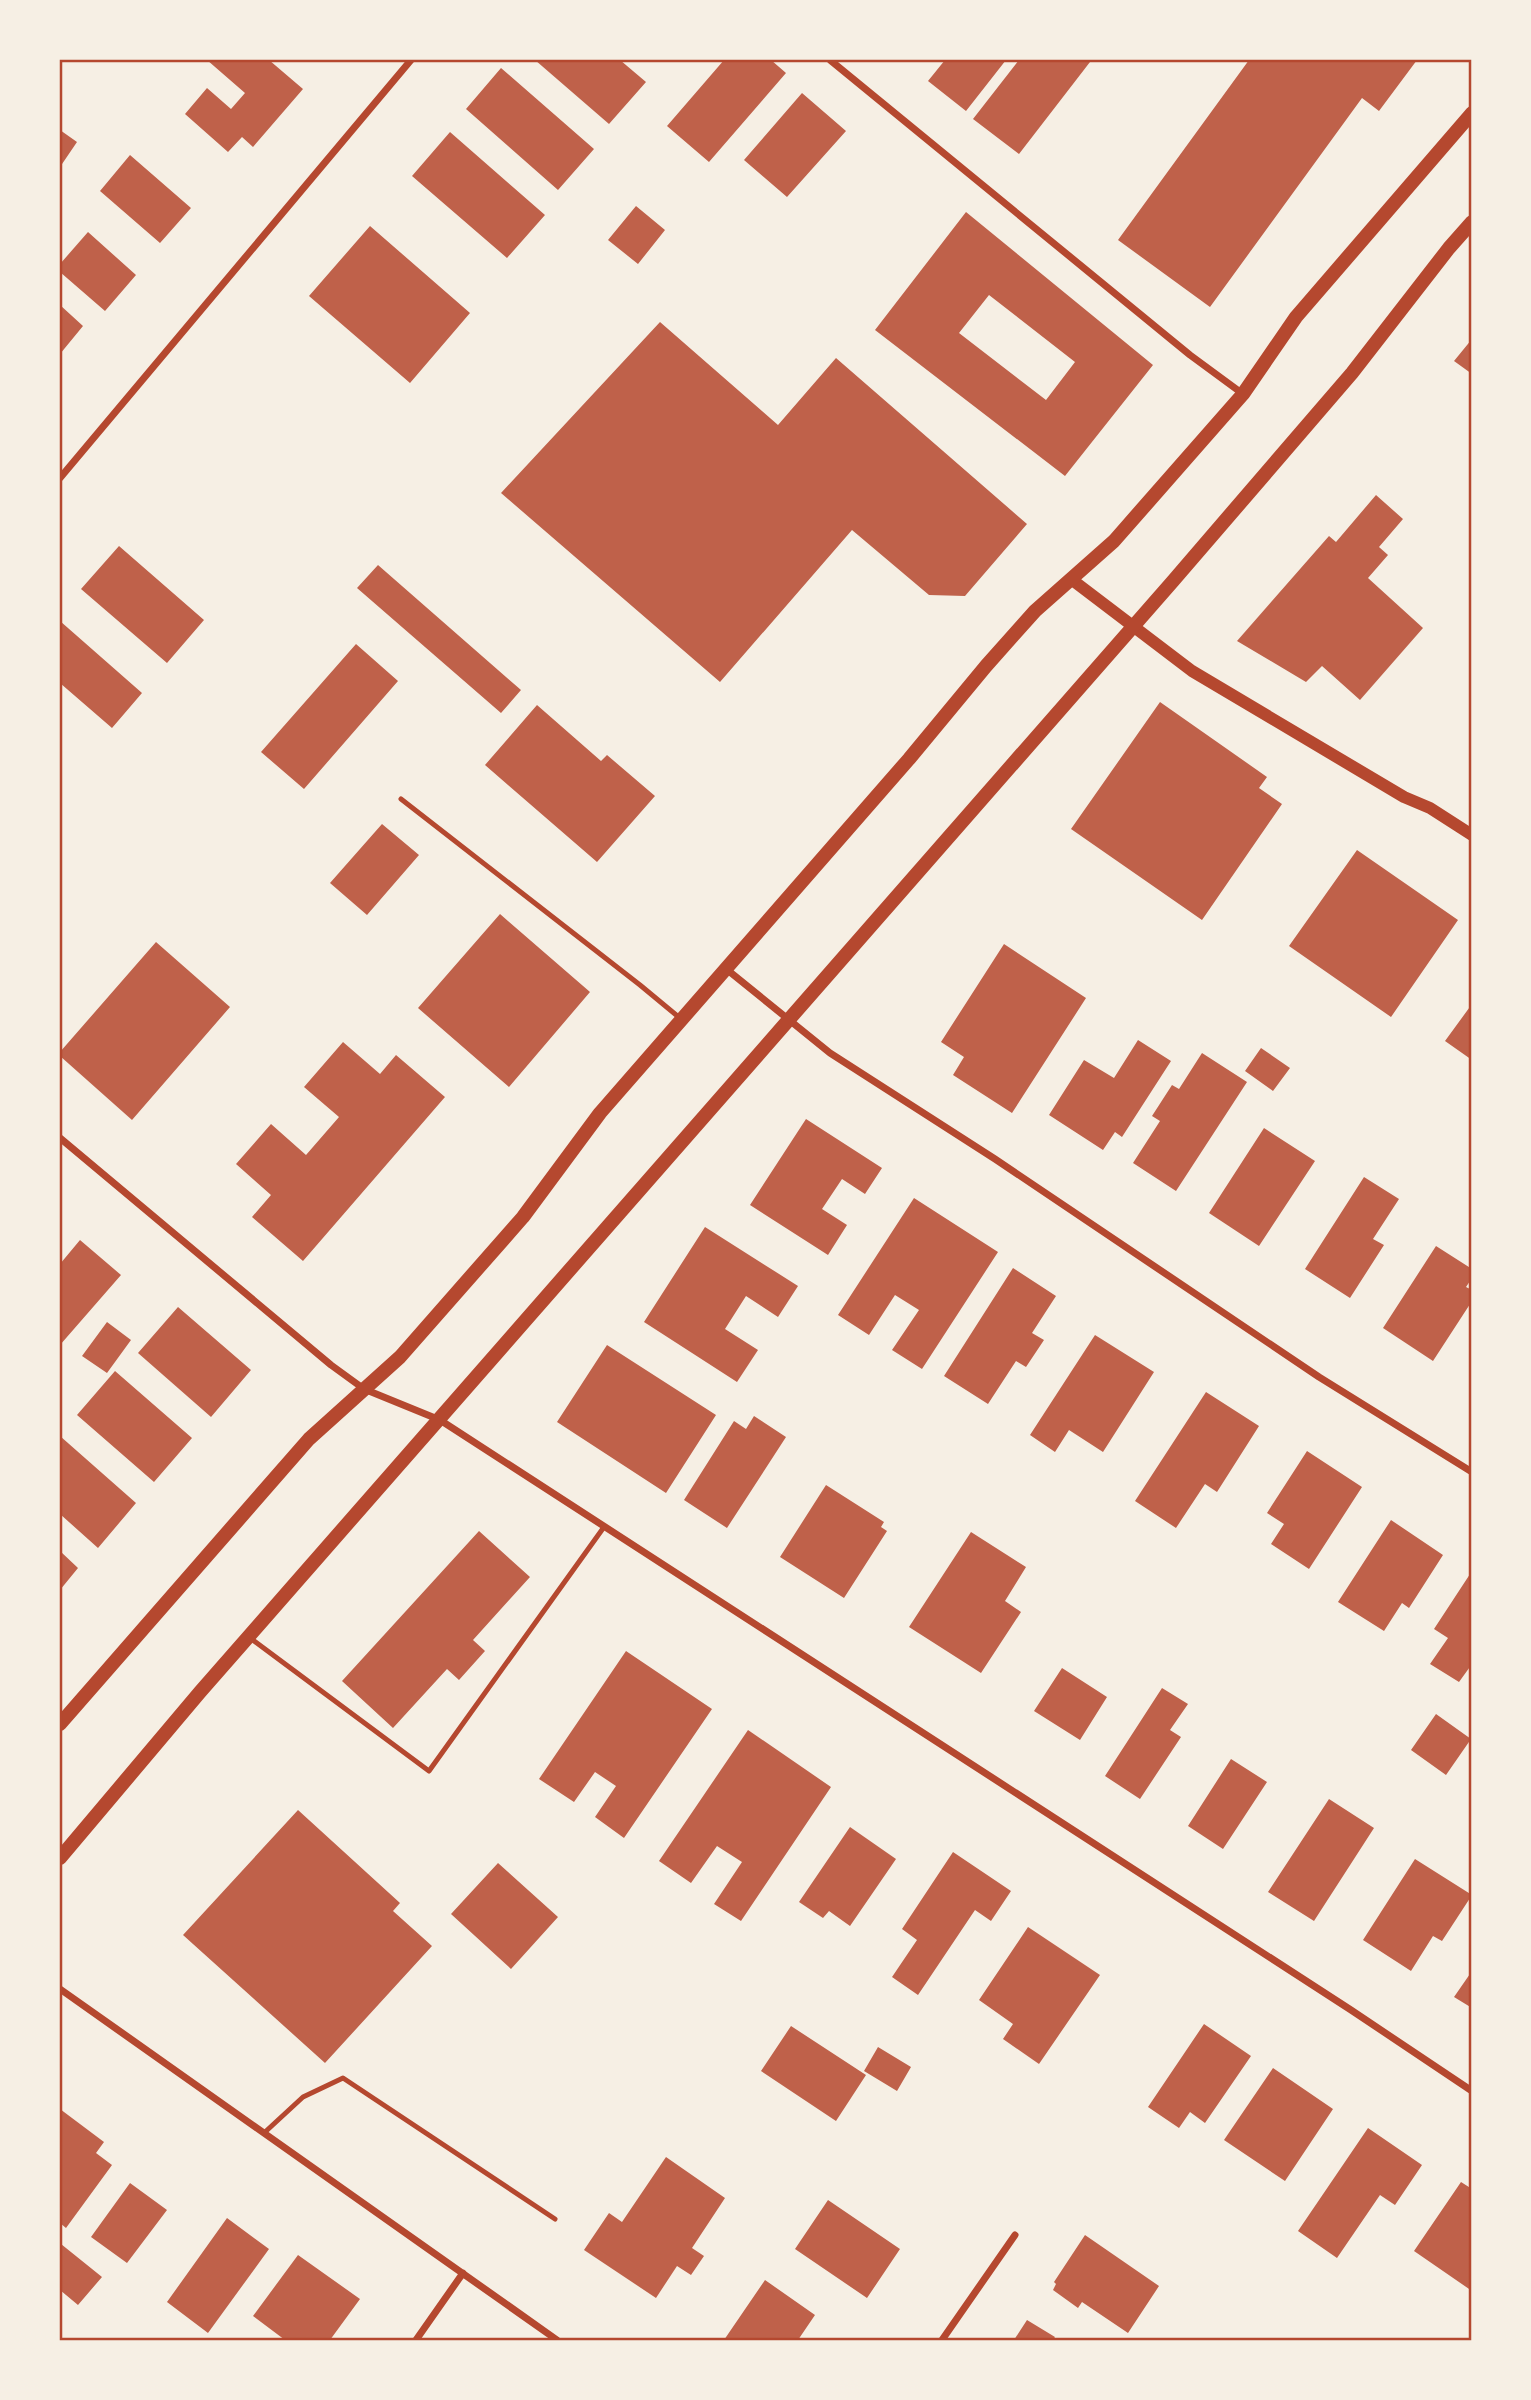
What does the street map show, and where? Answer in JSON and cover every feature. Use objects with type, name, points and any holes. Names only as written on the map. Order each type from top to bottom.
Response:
[{"type":"main road","points":[[60,1724],[309,1439],[400,1357],[523,1217],[600,1113],[909,759],[986,666],[1035,611],[1114,541],[1243,394],[1296,317],[1472,113]]},
{"type":"main road","points":[[60,1858],[191,1703],[1133,627],[1352,373],[1472,222]]},
{"type":"street","points":[[60,478],[411,60]]},
{"type":"street","points":[[830,60],[1190,355],[1243,394]]},
{"type":"street","points":[[1071,579],[1192,671],[1472,835]]},
{"type":"street","points":[[725,968],[830,1053],[995,1159],[1319,1377],[1472,1472]]},
{"type":"street","points":[[60,1138],[331,1365],[364,1389],[440,1420],[1316,1987],[1472,2091]]},
{"type":"street","points":[[60,1989],[557,2340]]},
{"type":"street","points":[[942,2340],[1015,2235]]},
{"type":"street","points":[[416,2340],[463,2273]]},
{"type":"lane","points":[[401,799],[681,1019]]},
{"type":"lane","points":[[250,1638],[429,1771],[604,1527]]},
{"type":"lane","points":[[264,2133],[303,2097],[343,2078],[555,2219]]},
{"type":"building","points":[[207,60],[269,60],[303,89],[253,147],[242,137],[228,152],[185,114],[207,88],[231,109],[245,93]]},
{"type":"building","points":[[535,60],[620,60],[646,82],[609,124]]},
{"type":"building","points":[[724,60],[771,60],[786,73],[709,162],[667,126]]},
{"type":"building","points":[[945,60],[1006,60],[966,111],[928,81]]},
{"type":"building","points":[[1019,60],[1090,62],[1019,154],[973,119]]},
{"type":"building","points":[[1249,60],[1417,60],[1379,111],[1362,98],[1210,307],[1118,240]]},
{"type":"building","points":[[501,68],[594,149],[558,190],[466,109]]},
{"type":"building","points":[[802,93],[846,131],[787,197],[744,160]]},
{"type":"building","points":[[60,130],[77,142],[60,167]]},
{"type":"building","points":[[450,132],[545,215],[507,258],[412,176]]},
{"type":"building","points":[[130,155],[191,208],[160,243],[100,191]]},
{"type":"building","points":[[636,206],[665,230],[638,264],[608,240]]},
{"type":"building","points":[[966,212],[1153,365],[1065,476],[875,330]],"holes":[[[989,295],[1075,362],[1046,400],[959,333]]]},
{"type":"building","points":[[370,226],[470,313],[410,383],[309,296]]},
{"type":"building","points":[[88,232],[136,275],[105,311],[60,272],[60,264]]},
{"type":"building","points":[[60,305],[83,326],[60,354]]},
{"type":"building","points":[[660,322],[778,425],[836,358],[1027,524],[965,596],[929,595],[852,530],[720,682],[501,493]]},
{"type":"building","points":[[1472,339],[1472,374],[1454,361]]},
{"type":"building","points":[[1376,495],[1403,519],[1379,547],[1388,555],[1368,578],[1423,628],[1360,700],[1322,666],[1306,682],[1237,641],[1329,536],[1336,542]]},
{"type":"building","points":[[119,546],[204,620],[167,663],[81,589]]},
{"type":"building","points":[[378,565],[521,690],[501,713],[357,588]]},
{"type":"building","points":[[60,621],[142,693],[112,728],[60,683]]},
{"type":"building","points":[[356,644],[398,681],[304,789],[261,752]]},
{"type":"building","points":[[1160,702],[1267,777],[1259,788],[1282,804],[1202,920],[1071,829]]},
{"type":"building","points":[[537,705],[601,761],[607,755],[655,796],[597,862],[485,765]]},
{"type":"building","points":[[382,824],[419,855],[367,915],[330,883]]},
{"type":"building","points":[[1357,850],[1458,920],[1391,1017],[1289,946]]},
{"type":"building","points":[[500,914],[590,992],[509,1087],[418,1008]]},
{"type":"building","points":[[156,942],[230,1007],[132,1120],[60,1056],[60,1052]]},
{"type":"building","points":[[1004,944],[1086,998],[1012,1113],[953,1075],[964,1057],[941,1042]]},
{"type":"building","points":[[1472,1004],[1472,1060],[1445,1041]]},
{"type":"building","points":[[1138,1040],[1171,1061],[1122,1137],[1115,1132],[1103,1150],[1049,1115],[1084,1060],[1114,1078]]},
{"type":"building","points":[[343,1042],[380,1074],[396,1055],[445,1097],[303,1261],[252,1217],[271,1195],[236,1164],[271,1124],[306,1155],[339,1117],[304,1087]]},
{"type":"building","points":[[1261,1048],[1290,1068],[1273,1091],[1245,1071]]},
{"type":"building","points":[[1202,1053],[1247,1082],[1176,1191],[1133,1163],[1160,1121],[1152,1116],[1172,1085],[1179,1089]]},
{"type":"building","points":[[806,1119],[882,1168],[865,1194],[842,1179],[822,1209],[847,1225],[828,1255],[750,1205]]},
{"type":"building","points":[[1264,1128],[1315,1161],[1259,1246],[1209,1213]]},
{"type":"building","points":[[1364,1177],[1399,1199],[1373,1239],[1384,1245],[1350,1298],[1305,1269]]},
{"type":"building","points":[[914,1198],[998,1252],[922,1369],[892,1350],[919,1310],[895,1295],[869,1335],[838,1315]]},
{"type":"building","points":[[705,1227],[798,1286],[778,1317],[746,1296],[725,1329],[758,1350],[737,1382],[644,1322]]},
{"type":"building","points":[[80,1240],[121,1275],[60,1345],[60,1264]]},
{"type":"building","points":[[1436,1246],[1472,1269],[1472,1278],[1466,1287],[1472,1290],[1472,1301],[1433,1361],[1383,1328]]},
{"type":"building","points":[[1013,1268],[1056,1296],[1032,1333],[1044,1340],[1026,1367],[1016,1361],[988,1404],[944,1376]]},
{"type":"building","points":[[178,1307],[251,1370],[211,1417],[138,1353]]},
{"type":"building","points":[[107,1322],[131,1340],[107,1373],[82,1356]]},
{"type":"building","points":[[1095,1335],[1154,1372],[1103,1452],[1069,1430],[1055,1452],[1030,1435]]},
{"type":"building","points":[[607,1345],[716,1415],[666,1493],[557,1422]]},
{"type":"building","points":[[115,1371],[192,1438],[154,1482],[77,1415]]},
{"type":"building","points":[[1206,1392],[1259,1426],[1217,1492],[1205,1484],[1176,1528],[1135,1501]]},
{"type":"building","points":[[754,1416],[786,1437],[727,1528],[684,1500],[734,1421],[746,1429]]},
{"type":"building","points":[[60,1436],[136,1503],[98,1548],[60,1514]]},
{"type":"building","points":[[1307,1451],[1362,1487],[1309,1569],[1271,1544],[1284,1524],[1267,1513]]},
{"type":"building","points":[[826,1485],[884,1522],[881,1527],[887,1531],[844,1598],[780,1557]]},
{"type":"building","points":[[1391,1520],[1443,1555],[1409,1608],[1402,1603],[1384,1631],[1338,1602]]},
{"type":"building","points":[[479,1531],[530,1577],[473,1640],[485,1651],[459,1680],[447,1669],[393,1728],[342,1681]]},
{"type":"building","points":[[971,1532],[1026,1567],[1005,1601],[1021,1612],[981,1673],[909,1627]]},
{"type":"building","points":[[60,1551],[78,1568],[60,1590]]},
{"type":"building","points":[[1472,1571],[1472,1664],[1459,1682],[1430,1664],[1448,1638],[1434,1629]]},
{"type":"building","points":[[626,1651],[712,1709],[624,1838],[595,1817],[616,1786],[595,1772],[574,1802],[539,1779]]},
{"type":"building","points":[[1062,1668],[1107,1697],[1080,1740],[1034,1711]]},
{"type":"building","points":[[1162,1688],[1188,1704],[1170,1730],[1181,1737],[1140,1799],[1105,1776]]},
{"type":"building","points":[[1436,1714],[1471,1739],[1446,1775],[1411,1750]]},
{"type":"building","points":[[748,1730],[831,1787],[741,1921],[714,1904],[742,1862],[717,1846],[691,1883],[659,1861]]},
{"type":"building","points":[[1231,1759],[1267,1782],[1223,1849],[1188,1826]]},
{"type":"building","points":[[1329,1799],[1374,1828],[1314,1921],[1268,1892]]},
{"type":"building","points":[[298,1810],[400,1903],[393,1911],[432,1946],[325,2063],[183,1935]]},
{"type":"building","points":[[850,1827],[896,1859],[850,1926],[829,1911],[823,1918],[799,1902]]},
{"type":"building","points":[[953,1852],[1011,1891],[991,1921],[975,1910],[918,1995],[892,1977],[917,1940],[902,1929]]},
{"type":"building","points":[[1415,1859],[1472,1895],[1442,1941],[1433,1936],[1411,1971],[1363,1940]]},
{"type":"building","points":[[498,1863],[558,1917],[511,1969],[451,1914]]},
{"type":"building","points":[[1028,1927],[1100,1975],[1039,2064],[1003,2039],[1013,2024],[979,2000]]},
{"type":"building","points":[[1472,1971],[1472,2008],[1454,1997]]},
{"type":"building","points":[[1204,2024],[1251,2056],[1205,2123],[1190,2112],[1179,2128],[1148,2107]]},
{"type":"building","points":[[791,2026],[866,2075],[836,2121],[761,2071]]},
{"type":"building","points":[[878,2047],[911,2067],[897,2091],[864,2071]]},
{"type":"building","points":[[1273,2068],[1333,2109],[1285,2181],[1224,2140]]},
{"type":"building","points":[[60,2109],[104,2142],[96,2153],[112,2165],[66,2228],[60,2223]]},
{"type":"building","points":[[1368,2128],[1422,2165],[1395,2205],[1380,2195],[1337,2258],[1298,2231]]},
{"type":"building","points":[[666,2157],[725,2198],[692,2248],[704,2256],[691,2275],[677,2266],[656,2298],[584,2250],[609,2213],[622,2222]]},
{"type":"building","points":[[1461,2182],[1472,2189],[1472,2291],[1414,2251]]},
{"type":"building","points":[[130,2183],[167,2210],[127,2263],[91,2237]]},
{"type":"building","points":[[828,2200],[900,2249],[867,2298],[795,2249]]},
{"type":"building","points":[[227,2218],[269,2249],[208,2333],[167,2302]]},
{"type":"building","points":[[1085,2235],[1159,2286],[1128,2333],[1082,2302],[1078,2308],[1053,2290],[1056,2284],[1054,2282]]},
{"type":"building","points":[[61,2244],[102,2277],[78,2305],[60,2290]]},
{"type":"building","points":[[298,2255],[360,2299],[330,2340],[285,2340],[253,2316]]},
{"type":"building","points":[[765,2280],[815,2315],[798,2340],[724,2340]]},
{"type":"building","points":[[1027,2320],[1055,2337],[1053,2340],[1014,2340]]}]
